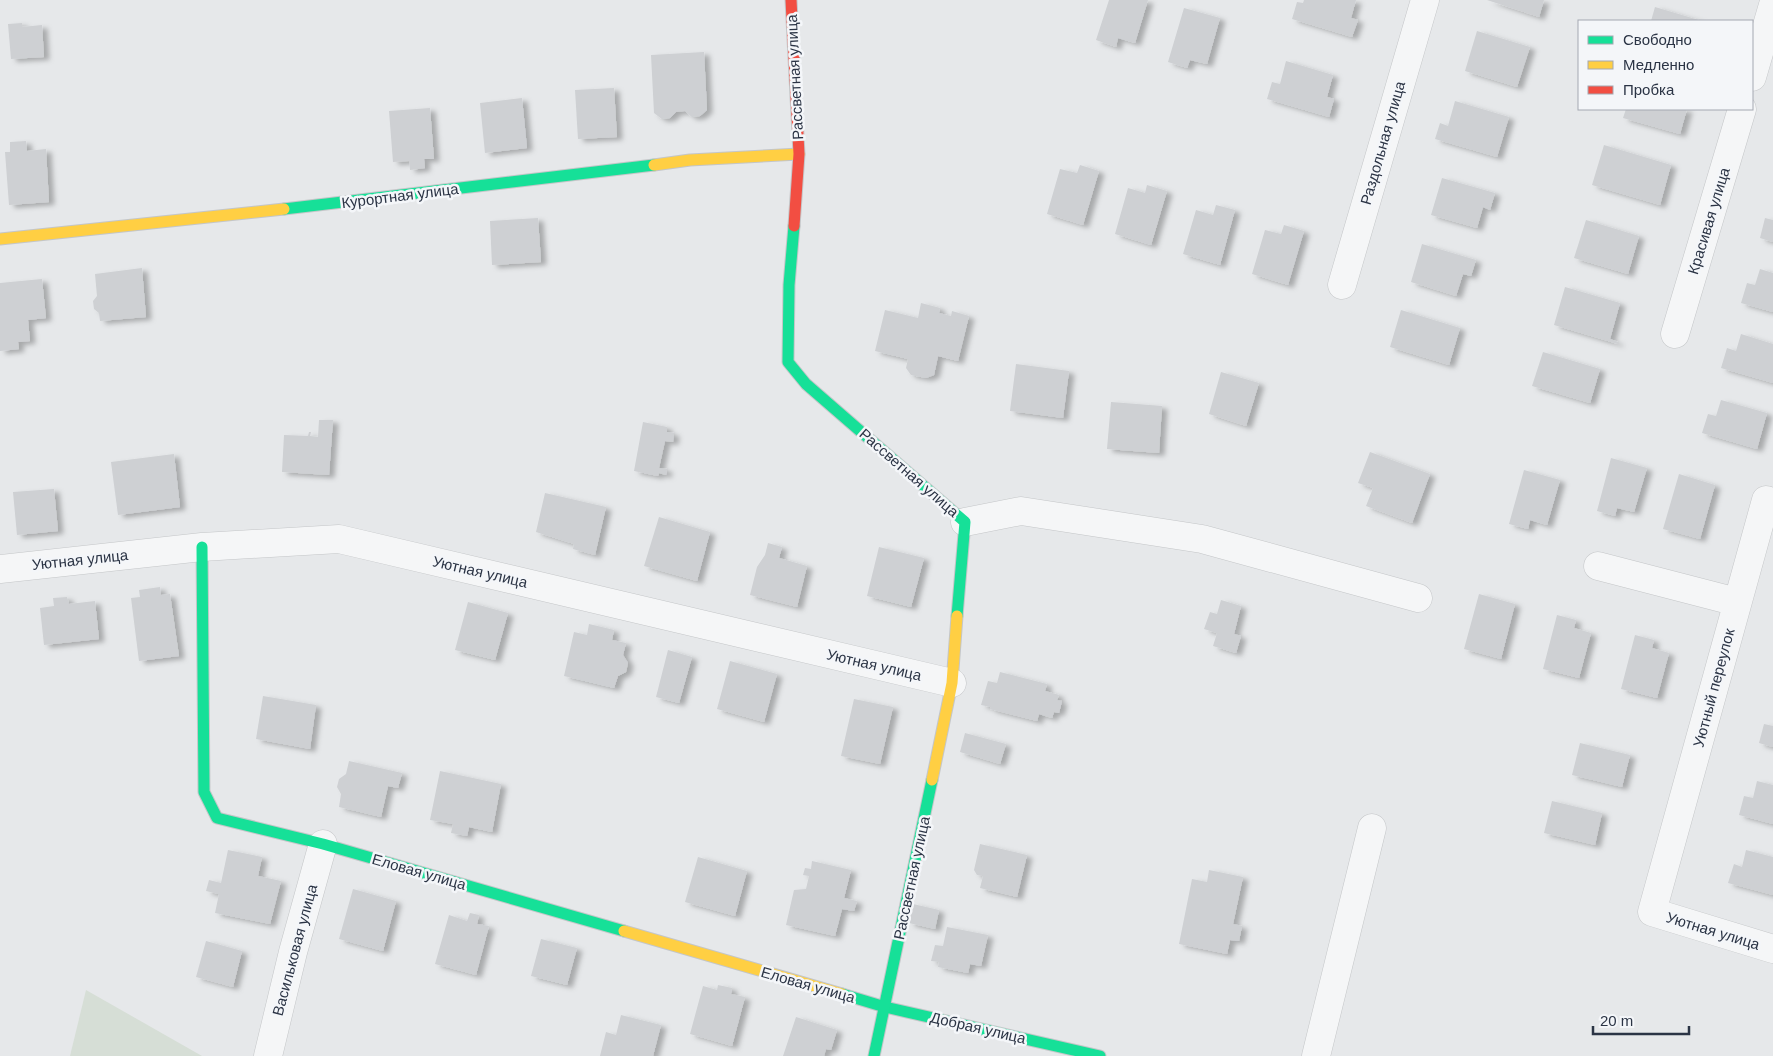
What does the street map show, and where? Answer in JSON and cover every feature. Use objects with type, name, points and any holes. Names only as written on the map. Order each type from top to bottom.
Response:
[{"type":"street","name":"Рассветная улица","points":[[791,0],[799,154],[789,286],[788,362],[806,384],[965,522],[952,683],[874,1056]]},
{"type":"street","name":"Раздольная улица","points":[[1342,285],[1424,0]]},
{"type":"street","points":[[1753,74],[1773,5]]},
{"type":"street","name":"Красивая улица","points":[[1675,334],[1742,110]]},
{"type":"street","name":"Курортная улица","points":[[0,239],[360,201],[690,160],[799,154]]},
{"type":"street","name":"Уютный переулок","points":[[1652,912],[1766,500],[1773,502]]},
{"type":"street","points":[[965,522],[1021,512],[1202,539],[1418,598]]},
{"type":"street","name":"Уютная улица","points":[[0,569],[202,546],[339,539],[952,683]]},
{"type":"street","name":"Еловая улица","points":[[202,546],[204,792],[217,818],[323,844],[884,1007]]},
{"type":"street","points":[[1598,566],[1737,602]]},
{"type":"street","points":[[1316,1056],[1372,828]]},
{"type":"street","name":"Васильковая улица","points":[[268,1056],[293,952],[323,844]]},
{"type":"street","name":"Уютная улица","points":[[1652,912],[1773,950]]},
{"type":"street","name":"Добрая улица","points":[[884,1007],[1100,1056]]},
{"type":"shaded area","points":[[86,990],[202,1056],[70,1056]]},
{"type":"building","points":[[1109,0],[1148,0],[1135,43],[1118,38],[1116,47],[1096,40]]},
{"type":"building","points":[[1304,0],[1356,0],[1351,18],[1358,20],[1352,37],[1292,19],[1297,2],[1303,3]]},
{"type":"building","points":[[1487,0],[1544,0],[1539,17]]},
{"type":"building","points":[[1655,7],[1699,20],[1651,20]]},
{"type":"building","points":[[1184,8],[1220,18],[1207,64],[1190,60],[1187,68],[1168,62]]},
{"type":"building","points":[[22,23],[22,27],[42,25],[44,57],[11,59],[8,24]]},
{"type":"building","points":[[1477,31],[1530,47],[1517,87],[1465,71]]},
{"type":"building","points":[[704,52],[707,110],[700,116],[692,117],[685,111],[676,112],[670,118],[662,119],[654,113],[651,55]]},
{"type":"building","points":[[1286,61],[1333,75],[1327,97],[1334,99],[1329,117],[1267,99],[1272,82],[1280,84]]},
{"type":"building","points":[[614,88],[617,137],[578,139],[575,90]]},
{"type":"building","points":[[522,98],[527,148],[485,153],[480,103]]},
{"type":"building","points":[[1455,101],[1509,117],[1497,157],[1435,139],[1440,123],[1448,126]]},
{"type":"building","points":[[430,108],[434,159],[424,159],[425,168],[410,170],[409,161],[393,162],[389,111]]},
{"type":"building","points":[[1626,110],[1687,110],[1680,134],[1623,118]]},
{"type":"building","points":[[26,141],[27,151],[46,149],[49,202],[9,205],[5,152],[10,152],[10,142]]},
{"type":"building","points":[[1604,145],[1671,165],[1660,205],[1592,185]]},
{"type":"building","points":[[1080,165],[1099,171],[1083,225],[1047,214],[1060,169],[1077,173]]},
{"type":"building","points":[[1442,178],[1495,193],[1490,210],[1483,207],[1477,228],[1431,215]]},
{"type":"building","points":[[1147,185],[1167,191],[1151,245],[1115,234],[1128,188],[1145,193]]},
{"type":"building","points":[[1216,205],[1235,210],[1220,265],[1183,254],[1196,210],[1213,215]]},
{"type":"building","points":[[538,218],[541,262],[492,265],[490,221]]},
{"type":"building","points":[[1765,218],[1773,220],[1773,242],[1760,238]]},
{"type":"building","points":[[1586,220],[1639,236],[1628,274],[1574,258]]},
{"type":"building","points":[[1284,225],[1304,231],[1288,285],[1252,274],[1265,230],[1281,234]]},
{"type":"building","points":[[1422,244],[1476,260],[1471,276],[1463,274],[1456,296],[1411,282]]},
{"type":"building","points":[[142,268],[146,317],[100,321],[99,313],[94,309],[93,301],[97,296],[95,274]]},
{"type":"building","points":[[1760,269],[1773,273],[1773,312],[1741,303],[1747,283],[1755,285]]},
{"type":"building","points":[[42,279],[46,318],[28,320],[30,341],[18,342],[19,349],[0,351],[0,283]]},
{"type":"building","points":[[1565,287],[1620,303],[1610,339],[1618,342],[1618,344],[1554,325]]},
{"type":"building","points":[[921,303],[940,308],[939,313],[951,316],[952,311],[969,316],[958,361],[938,356],[934,375],[926,378],[911,375],[906,368],[908,359],[875,351],[885,310],[918,318]]},
{"type":"building","points":[[1401,310],[1460,328],[1449,365],[1390,347]]},
{"type":"building","points":[[1741,334],[1773,344],[1773,383],[1721,368],[1727,348],[1736,351]]},
{"type":"building","points":[[1543,352],[1600,369],[1590,403],[1532,386]]},
{"type":"building","points":[[1016,364],[1069,371],[1063,418],[1010,411]]},
{"type":"building","points":[[1221,372],[1259,383],[1246,426],[1209,414]]},
{"type":"building","points":[[1721,400],[1767,413],[1757,449],[1702,433],[1708,414],[1716,416]]},
{"type":"building","points":[[1111,402],[1162,406],[1159,453],[1107,449]]},
{"type":"building","points":[[319,420],[333,420],[329,475],[282,472],[284,435],[308,436],[309,432],[311,432],[310,436],[318,437]]},
{"type":"building","points":[[643,422],[667,427],[667,432],[674,433],[673,442],[665,441],[659,468],[667,469],[666,475],[659,473],[658,476],[634,471]]},
{"type":"building","points":[[1370,452],[1430,474],[1412,523],[1366,506],[1373,488],[1358,483]]},
{"type":"building","points":[[174,454],[180,507],[118,515],[111,462]]},
{"type":"building","points":[[1611,458],[1647,468],[1634,512],[1617,508],[1615,516],[1597,511]]},
{"type":"building","points":[[1524,470],[1560,480],[1547,525],[1530,520],[1528,529],[1509,524]]},
{"type":"building","points":[[1679,474],[1715,485],[1700,539],[1663,529]]},
{"type":"building","points":[[54,489],[58,531],[17,535],[13,492]]},
{"type":"building","points":[[545,493],[606,507],[595,555],[573,549],[574,544],[536,532]]},
{"type":"building","points":[[659,517],[710,532],[697,581],[644,566]]},
{"type":"building","points":[[768,543],[782,547],[779,558],[807,566],[797,607],[750,595],[757,567],[765,555]]},
{"type":"building","points":[[879,547],[924,558],[911,607],[867,596]]},
{"type":"building","points":[[160,587],[161,595],[170,594],[179,656],[139,661],[131,598],[140,597],[139,590]]},
{"type":"building","points":[[1479,594],[1515,604],[1501,659],[1464,649]]},
{"type":"building","points":[[67,597],[69,604],[95,601],[99,639],[44,645],[40,608],[54,606],[53,598]]},
{"type":"building","points":[[1221,600],[1241,606],[1234,634],[1241,636],[1236,653],[1213,646],[1217,633],[1204,629],[1210,612],[1217,614]]},
{"type":"building","points":[[468,602],[508,613],[495,660],[455,650]]},
{"type":"building","points":[[1557,615],[1576,620],[1574,628],[1591,633],[1579,678],[1543,669]]},
{"type":"building","points":[[589,624],[614,630],[612,640],[626,643],[623,655],[628,663],[626,672],[618,676],[614,688],[564,676],[574,632],[587,635]]},
{"type":"building","points":[[1635,635],[1654,640],[1652,648],[1669,653],[1657,698],[1621,689]]},
{"type":"building","points":[[668,650],[692,657],[679,703],[656,697]]},
{"type":"building","points":[[730,661],[777,674],[764,722],[717,709]]},
{"type":"building","points":[[1000,672],[1047,684],[1045,691],[1059,695],[1057,700],[1062,701],[1059,713],[1054,712],[1052,718],[1039,714],[1037,721],[981,705],[988,681],[997,683]]},
{"type":"building","points":[[263,696],[316,705],[310,749],[256,739]]},
{"type":"building","points":[[854,699],[893,707],[880,764],[841,756]]},
{"type":"building","points":[[1764,724],[1773,726],[1773,747],[1759,743]]},
{"type":"building","points":[[965,733],[1006,744],[1000,764],[960,752]]},
{"type":"building","points":[[1580,743],[1630,755],[1622,787],[1572,775]]},
{"type":"building","points":[[349,761],[402,773],[398,788],[388,786],[381,817],[339,807],[341,794],[337,787],[339,779],[346,774]]},
{"type":"building","points":[[440,771],[501,784],[492,832],[469,827],[467,836],[451,833],[453,824],[430,820]]},
{"type":"building","points":[[1757,781],[1773,785],[1773,824],[1739,815],[1744,796],[1753,798]]},
{"type":"building","points":[[1552,801],[1602,813],[1595,845],[1544,833]]},
{"type":"building","points":[[980,844],[1027,855],[1017,897],[980,888],[983,876],[977,875],[974,870]]},
{"type":"building","points":[[228,850],[262,857],[258,876],[281,881],[270,924],[215,913],[219,894],[206,891],[209,880],[221,883]]},
{"type":"building","points":[[1746,850],[1773,857],[1773,895],[1728,883],[1734,864],[1742,867]]},
{"type":"building","points":[[698,857],[747,871],[735,916],[685,902]]},
{"type":"building","points":[[812,861],[851,870],[844,898],[857,901],[854,911],[842,909],[835,936],[786,925],[794,890],[806,889],[809,876],[803,875],[805,868],[811,869]]},
{"type":"building","points":[[1209,870],[1243,877],[1233,924],[1242,926],[1239,941],[1230,940],[1227,954],[1179,944],[1192,879],[1207,882]]},
{"type":"building","points":[[353,889],[396,901],[383,951],[339,939]]},
{"type":"building","points":[[913,904],[939,910],[935,929],[909,923]]},
{"type":"building","points":[[470,913],[479,915],[477,924],[489,926],[476,975],[435,964],[449,915],[467,921]]},
{"type":"building","points":[[947,927],[988,935],[981,966],[970,964],[968,973],[938,967],[939,962],[931,961],[935,945],[943,946]]},
{"type":"building","points":[[541,939],[577,948],[567,985],[531,976]]},
{"type":"building","points":[[206,941],[242,951],[233,987],[196,977]]},
{"type":"building","points":[[718,985],[732,988],[731,994],[745,997],[732,1046],[690,1034],[703,986],[717,990]]},
{"type":"building","points":[[621,1015],[661,1025],[653,1056],[600,1056],[606,1032],[616,1035]]},
{"type":"building","points":[[796,1017],[837,1030],[831,1050],[826,1049],[824,1056],[783,1056]]},
{"type":"traffic: fast","points":[[284,209],[654,165]]},
{"type":"traffic: fast","points":[[794,226],[789,285],[788,362],[806,384],[965,522],[957,616]]},
{"type":"traffic: fast","points":[[202,547],[204,792],[217,818],[323,844],[624,931]]},
{"type":"traffic: fast","points":[[874,1056],[932,780]]},
{"type":"traffic: fast","points":[[842,994],[885,1007],[1100,1056]]},
{"type":"traffic: slow","points":[[654,165],[690,160],[799,154]]},
{"type":"traffic: slow","points":[[0,239],[284,209]]},
{"type":"traffic: slow","points":[[932,780],[952,683],[957,616]]},
{"type":"traffic: slow","points":[[624,931],[842,994]]},
{"type":"traffic: jam","points":[[791,0],[799,154],[794,226]]}]
